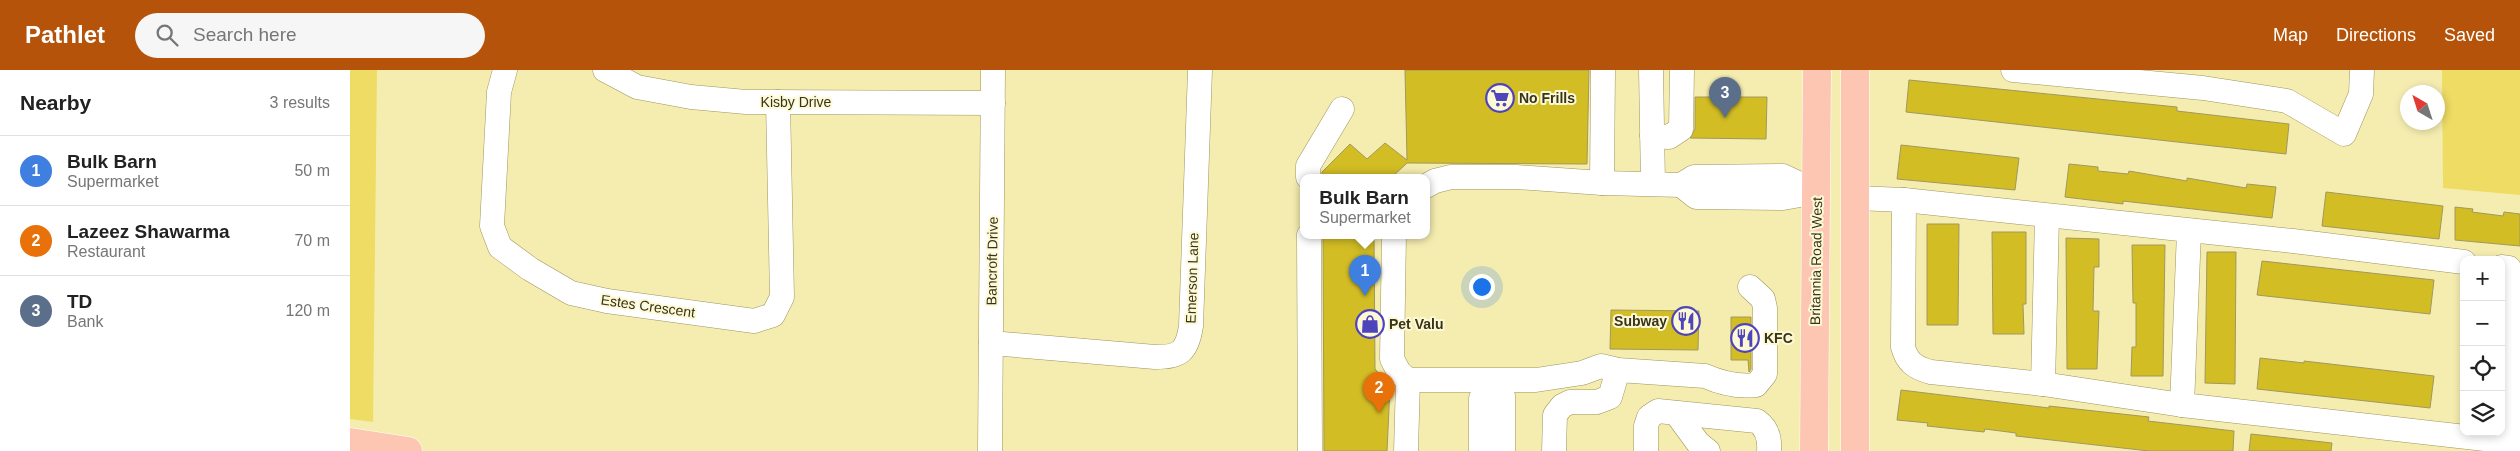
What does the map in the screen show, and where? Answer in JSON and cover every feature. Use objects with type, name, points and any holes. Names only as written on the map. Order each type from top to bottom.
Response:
[{"type":"main road","name":"Britannia Road West","points":[[1814,451],[1817,70]]},
{"type":"main road","points":[[1855,70],[1855,451]]},
{"type":"main road","points":[[350,442],[408,451]]},
{"type":"street","name":"Estes Crescent","points":[[504,70],[499,92],[492,226],[500,247],[530,269],[571,293],[607,301],[754,321],[772,315],[782,297],[778,102]]},
{"type":"street","name":"Kisby Drive","points":[[604,70],[637,87],[691,96],[746,102],[993,103]]},
{"type":"street","name":"Bancroft Drive","points":[[990,451],[993,70]]},
{"type":"street","name":"Emerson Lane","points":[[991,344],[1155,358],[1173,357],[1184,350],[1189,340],[1191,326],[1200,70]]},
{"type":"street","points":[[1602,183],[1603,70]]},
{"type":"street","points":[[1651,70],[1652,183]]},
{"type":"street","points":[[1652,136],[1669,137],[1681,129],[1682,70]]},
{"type":"street","points":[[2013,70],[2203,79],[2287,101],[2344,134],[2361,94],[2362,70]]},
{"type":"street","points":[[1308,174],[1308,166],[1342,109]]},
{"type":"street","points":[[1430,184],[1451,176],[1516,177],[1602,183],[1681,185],[1696,197],[1783,198],[1817,192]]},
{"type":"street","points":[[1856,198],[1904,200],[2460,262]]},
{"type":"street","points":[[1904,200],[1903,347],[1906,359],[1919,369],[2182,404],[2515,442],[2510,268]]},
{"type":"street","points":[[2043,384],[2047,217]]},
{"type":"street","points":[[2182,404],[2189,232]]},
{"type":"street","points":[[1309,239],[1310,451]]},
{"type":"street","points":[[1394,239],[1392,359],[1400,372],[1408,380],[1536,380],[1582,373],[1601,366],[1618,370],[1705,376],[1718,382],[1747,386],[1756,385],[1765,374],[1765,308],[1763,299],[1750,287]]},
{"type":"street","points":[[1554,451],[1555,415],[1562,406],[1570,402],[1597,402],[1610,396],[1618,370]]},
{"type":"street","points":[[1406,451],[1408,380]]},
{"type":"street","points":[[1481,451],[1481,398],[1494,380]]},
{"type":"street","points":[[1494,380],[1503,396],[1503,451]]},
{"type":"street","points":[[1646,451],[1646,426],[1649,416],[1658,411],[1757,421],[1762,424],[1765,447]]},
{"type":"street","points":[[1676,413],[1698,443],[1708,451]]},
{"type":"shaded area","points":[[350,70],[377,70],[373,422],[350,419]]},
{"type":"shaded area","points":[[2442,70],[2520,70],[2520,195],[2443,188],[2443,130],[2445,130],[2445,85],[2442,85]]},
{"type":"building","points":[[1405,70],[1589,70],[1587,164],[1407,163],[1395,174],[1322,174],[1350,144],[1367,159],[1385,143],[1407,160]]},
{"type":"building","points":[[1909,80],[2177,107],[2177,111],[2289,124],[2286,154],[1906,112]]},
{"type":"building","points":[[1695,97],[1767,97],[1766,139],[1690,138],[1695,129]]},
{"type":"building","points":[[1901,145],[2019,158],[2015,190],[1897,179]]},
{"type":"building","points":[[2069,164],[2098,167],[2098,171],[2128,174],[2129,171],[2187,181],[2187,178],[2246,188],[2247,184],[2276,187],[2272,218],[2123,201],[2123,204],[2065,197]]},
{"type":"building","points":[[2326,192],[2443,206],[2439,239],[2322,226]]},
{"type":"building","points":[[2455,207],[2473,209],[2472,212],[2503,216],[2504,212],[2520,214],[2520,246],[2455,240]]},
{"type":"building","points":[[1927,224],[1959,224],[1958,325],[1927,325]]},
{"type":"building","points":[[1992,232],[2026,232],[2026,304],[2023,304],[2024,334],[1993,334]]},
{"type":"building","points":[[2066,238],[2099,239],[2099,267],[2094,267],[2093,311],[2099,311],[2097,369],[2067,369]]},
{"type":"building","points":[[1323,239],[1374,239],[1375,369],[1390,387],[1387,451],[1324,451]]},
{"type":"building","points":[[2132,245],[2165,245],[2163,376],[2131,376],[2132,347],[2136,347],[2136,303],[2133,303]]},
{"type":"building","points":[[2207,252],[2236,252],[2235,384],[2205,383]]},
{"type":"building","points":[[2262,261],[2434,280],[2430,314],[2257,295]]},
{"type":"building","points":[[1611,310],[1699,311],[1698,350],[1610,349]]},
{"type":"building","name":"KFC","points":[[1731,317],[1751,317],[1751,369],[1749,372],[1748,360],[1731,360]]},
{"type":"building","points":[[2260,358],[2304,363],[2304,361],[2434,376],[2430,408],[2257,389]]},
{"type":"building","points":[[1901,390],[2049,408],[2049,406],[2149,417],[2148,421],[2234,431],[2233,451],[2149,451],[2016,436],[2016,433],[1985,429],[1984,432],[1927,426],[1928,423],[1897,420]]},
{"type":"building","points":[[2251,434],[2332,443],[2331,451],[2249,451]]},
{"type":"place","name":"No Frills","points":[[1500,98]]},
{"type":"place","name":"TD","points":[[1725,118]]},
{"type":"place","name":"Bulk Barn","points":[[1365,296]]},
{"type":"place","name":"Subway","points":[[1686,321]]},
{"type":"place","name":"Pet Valu","points":[[1370,324]]},
{"type":"place","name":"KFC","points":[[1745,338]]},
{"type":"place","name":"Lazeez Shawarma","points":[[1379,413]]}]
